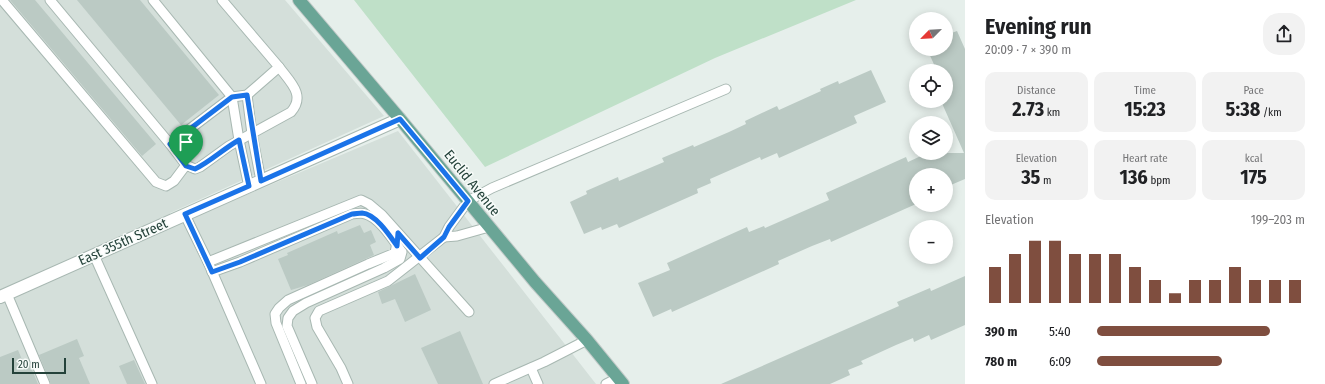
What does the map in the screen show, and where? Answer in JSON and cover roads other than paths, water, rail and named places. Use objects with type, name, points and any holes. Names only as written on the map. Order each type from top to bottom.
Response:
[{"type":"main road","name":"Euclid Avenue","points":[[299,0],[535,282],[587,340],[621,381]]},
{"type":"street","name":"East 355th Street","points":[[3,296],[400,119]]},
{"type":"lane","points":[[2,0],[156,182],[166,186],[174,181],[186,166]]},
{"type":"lane","points":[[50,0],[170,144],[186,166],[195,169],[200,167],[220,151],[291,112],[297,105],[298,96],[294,87],[222,0]]},
{"type":"lane","points":[[153,0],[232,97],[249,186]]},
{"type":"lane","points":[[170,144],[232,97],[247,95],[279,67]]},
{"type":"lane","points":[[348,384],[341,368],[317,327],[315,318],[320,311],[388,281],[420,258],[444,237],[449,227],[468,201],[492,188],[726,89]]},
{"type":"lane","points":[[247,95],[252,134],[261,181]]},
{"type":"lane","points":[[208,262],[360,200],[369,204],[382,215],[469,312]]},
{"type":"lane","points":[[212,272],[240,262],[352,214],[363,213],[372,217],[385,229],[402,252],[400,259],[306,302],[293,311],[288,318],[287,326],[312,384]]},
{"type":"lane","points":[[185,214],[208,262],[261,384]]},
{"type":"lane","points":[[444,237],[457,236],[489,227]]},
{"type":"lane","points":[[301,384],[276,323],[275,314],[288,300],[395,253],[398,233]]},
{"type":"lane","points":[[94,255],[152,384]]},
{"type":"lane","points":[[3,296],[45,384]]},
{"type":"lane","points":[[494,384],[531,368],[587,340]]},
{"type":"lane","points":[[531,368],[538,384]]},
{"type":"lane","points":[[606,384],[621,381]]}]
